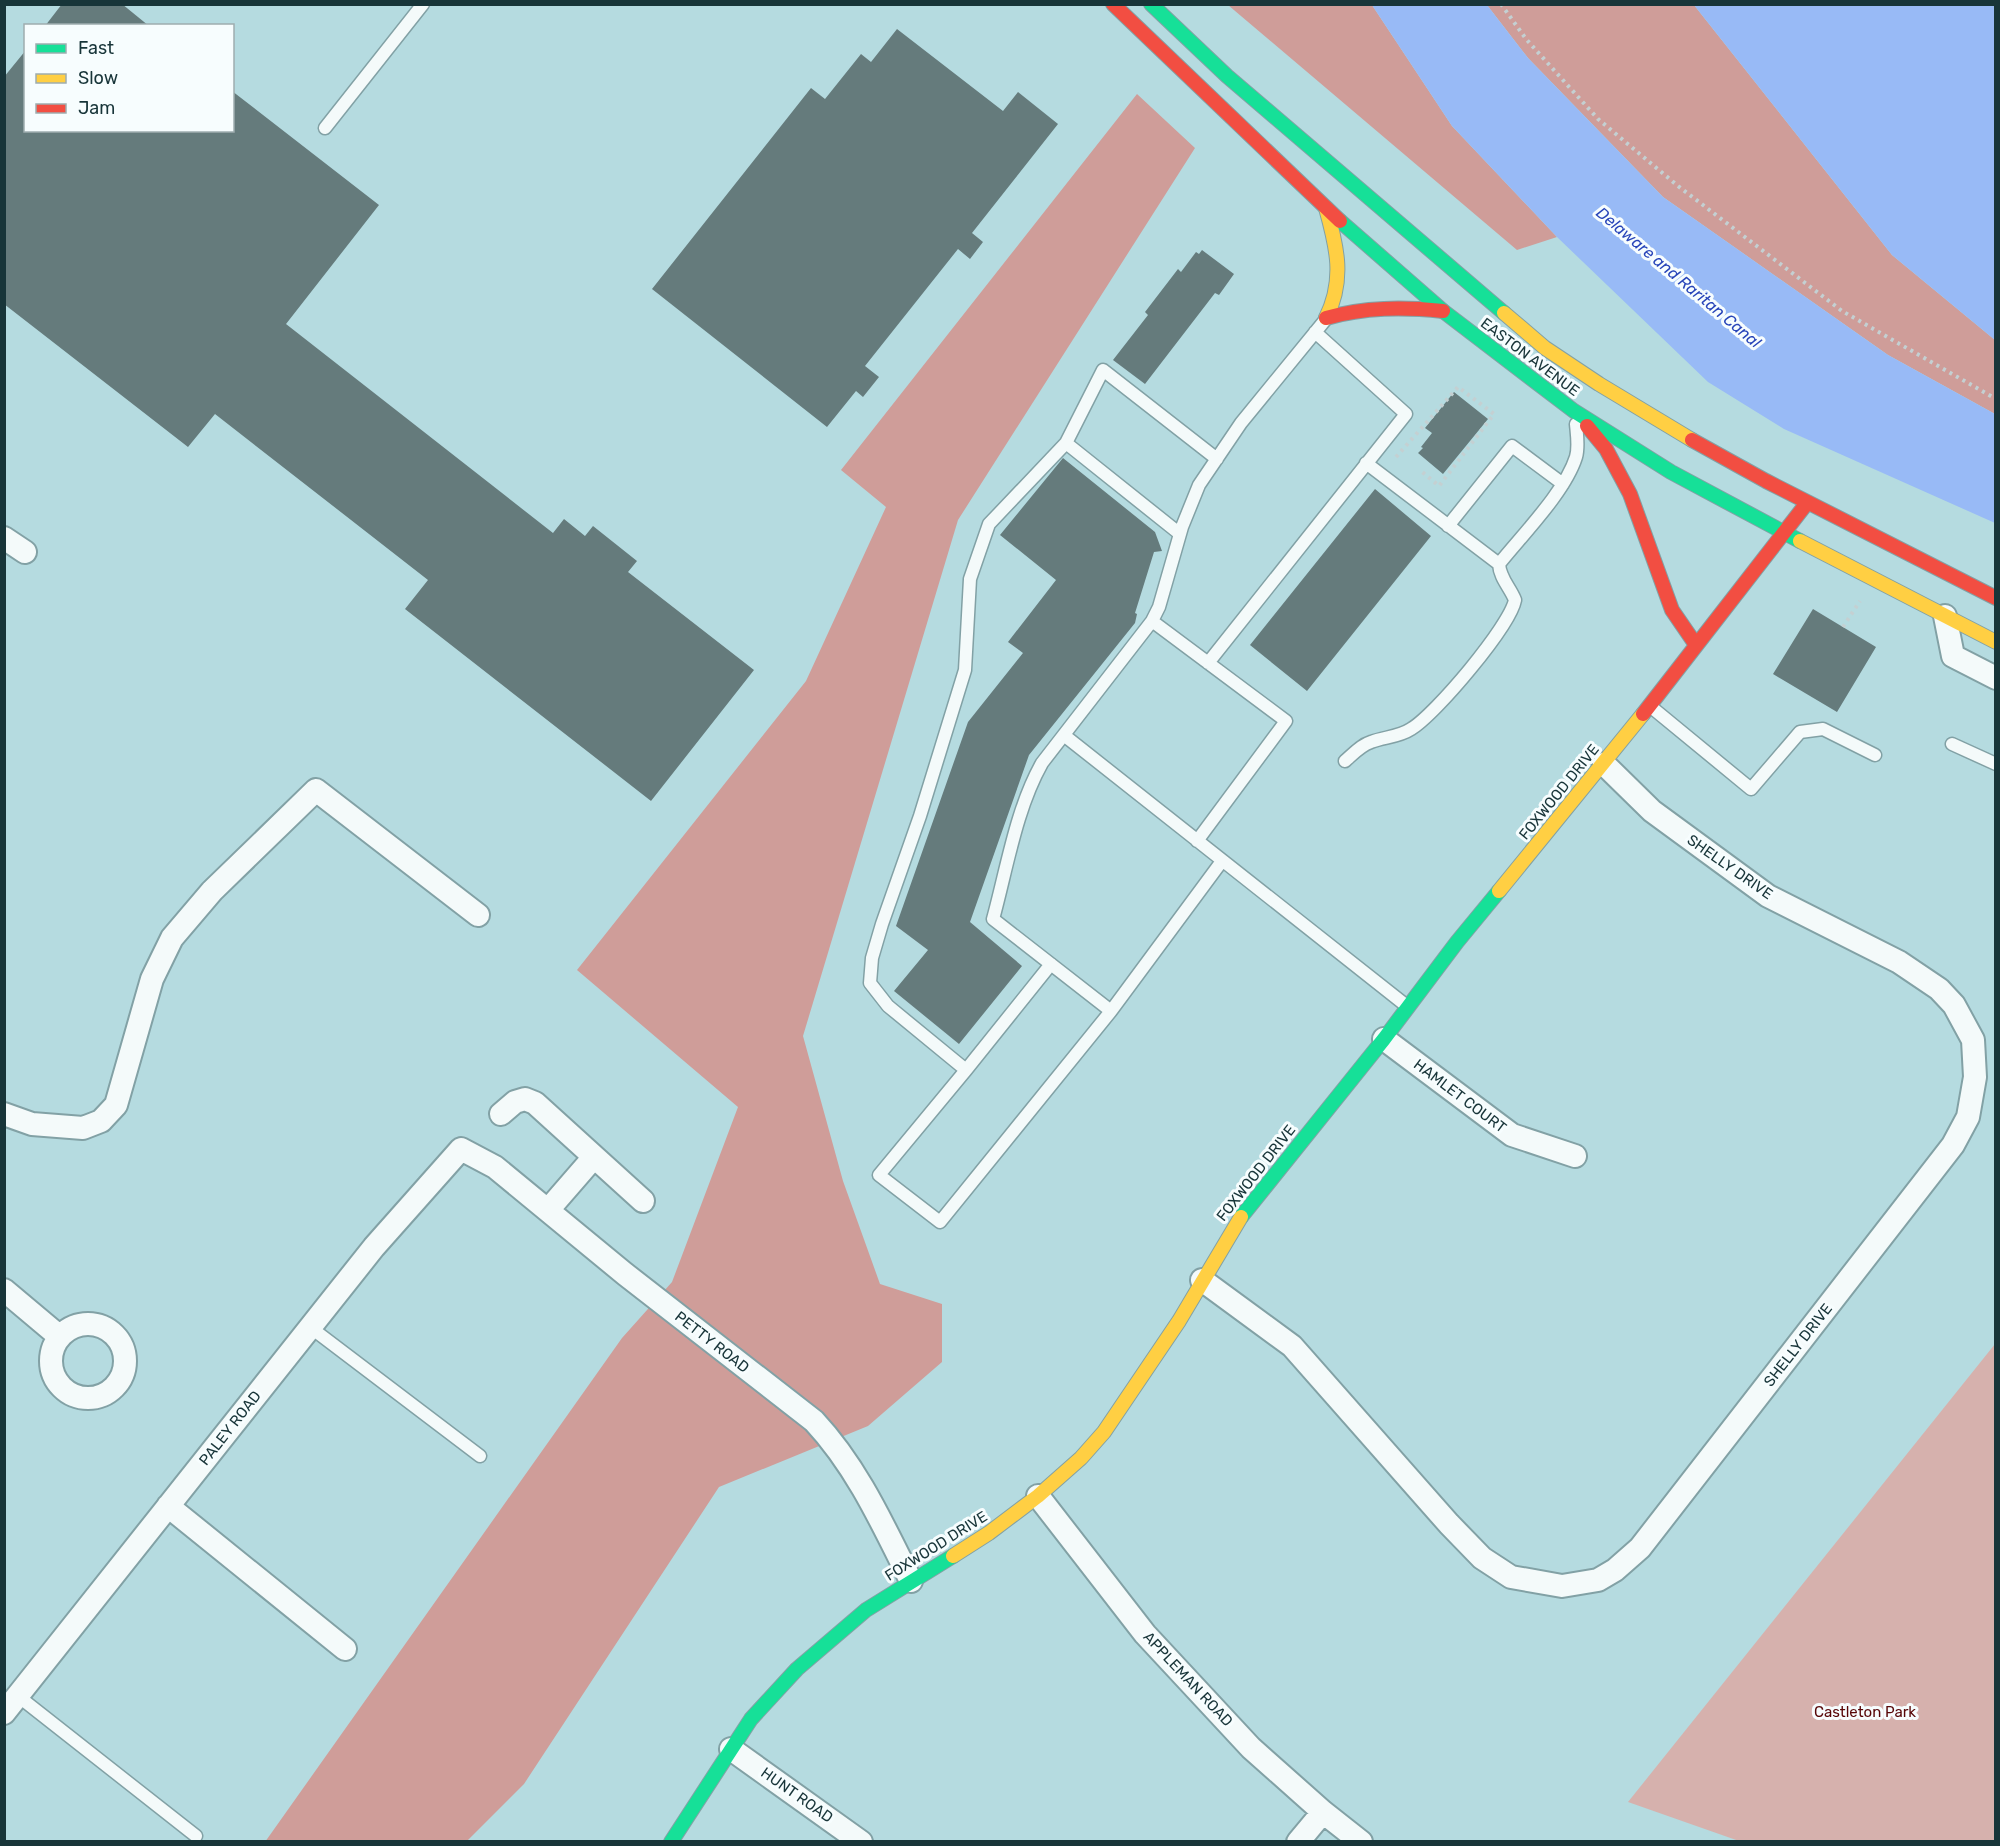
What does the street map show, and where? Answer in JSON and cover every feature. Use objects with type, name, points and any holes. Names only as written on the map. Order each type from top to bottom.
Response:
[{"type":"main road","name":"EASTON AVENUE","points":[[1113,4],[1326,208],[1443,311],[1574,411],[1671,472],[1995,642]]},
{"type":"main road","name":"EASTON AVENUE","points":[[1151,4],[1227,76],[1545,348],[1579,372],[1684,437],[1806,503],[1995,598]]},
{"type":"main road","points":[[1326,208],[1336,245],[1338,265],[1335,305],[1326,318]]},
{"type":"main road","points":[[1326,318],[1345,312],[1373,308],[1402,307],[1443,311]]},
{"type":"main road","points":[[1574,411],[1606,449],[1630,494],[1672,610],[1696,645]]},
{"type":"main road","name":"FOXWOOD DRIVE","points":[[671,1842],[752,1719],[797,1669],[866,1610],[989,1533],[1038,1496],[1081,1458],[1104,1432],[1179,1320],[1236,1223],[1384,1039],[1457,942],[1604,764],[1806,503]]},
{"type":"street","points":[[4,538],[25,552]]},
{"type":"street","points":[[1945,616],[1953,656],[1995,678]]},
{"type":"street","name":"SHELLY DRIVE","points":[[1202,1280],[1292,1346],[1449,1524],[1482,1558],[1511,1577],[1562,1586],[1598,1580],[1615,1570],[1648,1538],[1953,1145],[1968,1118],[1975,1077],[1973,1040],[1954,1005],[1939,989],[1899,962],[1768,896],[1652,811],[1604,764]]},
{"type":"street","points":[[4,1114],[32,1124],[83,1128],[101,1121],[116,1105],[152,979],[172,938],[212,891],[315,790],[478,915]]},
{"type":"street","name":"HAMLET COURT","points":[[1384,1039],[1512,1135],[1575,1156]]},
{"type":"street","points":[[501,1114],[515,1102],[525,1099],[535,1103],[643,1201]]},
{"type":"street","name":"PETTY ROAD","points":[[461,1149],[495,1167],[625,1274],[814,1421],[828,1436],[867,1494],[911,1581]]},
{"type":"street","name":"PALEY ROAD","points":[[11,1704],[374,1247],[461,1149]]},
{"type":"street","points":[[548,1210],[594,1157]]},
{"type":"street","points":[[4,1290],[60,1337]]},
{"type":"street","name":"APPLEMAN ROAD","points":[[1038,1496],[1146,1634],[1251,1748],[1360,1842]]},
{"type":"street","points":[[168,1506],[345,1649]]},
{"type":"street","name":"HUNT ROAD","points":[[731,1749],[861,1842]]},
{"type":"street","points":[[1298,1842],[1323,1812]]},
{"type":"lane","points":[[325,128],[423,4]]},
{"type":"lane","points":[[1111,1011],[993,919],[1028,794],[1042,763],[1152,621],[1159,607],[1180,534],[1199,485],[1241,423],[1326,318]]},
{"type":"lane","points":[[1208,663],[1406,414],[1315,332]]},
{"type":"lane","points":[[966,1070],[888,1006],[870,982],[872,958],[882,924],[920,816],[965,670],[970,579],[989,524],[1066,443],[1103,370],[1217,459]]},
{"type":"lane","points":[[1499,564],[1563,484],[1576,456],[1578,438],[1574,411]]},
{"type":"lane","points":[[1066,443],[1180,534]]},
{"type":"lane","points":[[1448,525],[1512,446],[1563,484]]},
{"type":"lane","points":[[1345,761],[1371,742],[1409,731],[1423,721],[1467,672],[1514,608],[1515,600],[1502,578],[1499,564],[1366,464]]},
{"type":"lane","points":[[1152,621],[1286,721],[1197,841]]},
{"type":"lane","points":[[1649,705],[1751,789],[1800,732],[1823,729],[1875,755]]},
{"type":"lane","points":[[1065,736],[1408,1007]]},
{"type":"lane","points":[[1952,744],[1995,764]]},
{"type":"lane","points":[[1051,964],[879,1175],[940,1221],[1111,1011],[1222,861]]},
{"type":"lane","points":[[310,1327],[480,1456]]},
{"type":"lane","points":[[11,1704],[196,1836]]},
{"type":"path","points":[[1501,4],[1526,39],[1598,119],[1678,186],[1842,311],[1995,399]]},
{"type":"path","points":[[1396,457],[1458,387],[1494,414],[1439,486],[1421,471]]},
{"type":"path","points":[[1843,627],[1861,600]]},
{"type":"green space","name":"Castleton Park","points":[[1995,1344],[1995,1841],[1739,1841],[1628,1802]]},
{"type":"shaded area","points":[[1228,5],[1372,5],[1452,126],[1557,237],[1517,250]]},
{"type":"shaded area","points":[[1487,5],[1694,5],[1892,255],[1995,340],[1995,414],[1888,355],[1663,197],[1528,58]]},
{"type":"shaded area","points":[[1137,94],[1195,148],[958,520],[803,1036],[843,1181],[880,1284],[942,1304],[942,1362],[868,1426],[719,1487],[524,1784],[467,1841],[265,1842],[622,1338],[672,1282],[738,1107],[577,970],[806,681],[886,507],[841,470]]},
{"type":"water","name":"Delaware and Raritan Canal","points":[[1372,5],[1487,5],[1528,58],[1663,197],[1888,355],[1995,414],[1995,523],[1784,429],[1708,382],[1557,237],[1452,126]]},
{"type":"water","points":[[1694,5],[1995,5],[1995,340],[1892,255]]},
{"type":"building","points":[[62,4],[122,4],[147,24],[47,24]]},
{"type":"building","points":[[897,29],[1003,111],[1018,92],[1058,124],[972,233],[983,242],[970,259],[958,249],[865,366],[879,377],[863,397],[856,391],[827,427],[652,289],[811,88],[825,99],[861,54],[871,62]]},
{"type":"building","points":[[24,52],[24,132],[234,132],[234,93],[379,205],[286,324],[553,533],[564,519],[585,536],[593,526],[637,561],[628,572],[754,670],[651,801],[405,609],[428,580],[215,414],[188,447],[4,304],[4,77]]},
{"type":"building","points":[[1202,250],[1234,274],[1219,295],[1215,293],[1145,384],[1113,360],[1148,315],[1145,312],[1178,269],[1181,272],[1196,252],[1199,254]]},
{"type":"building","points":[[1454,392],[1488,419],[1443,474],[1418,453],[1432,433],[1425,428]]},
{"type":"building","points":[[1063,458],[1155,532],[1162,551],[1154,552],[1135,613],[1137,614],[1135,623],[1029,755],[970,922],[1022,966],[959,1044],[894,991],[928,950],[896,926],[968,722],[1023,653],[1008,642],[1056,580],[1000,535]]},
{"type":"building","points":[[1375,489],[1431,536],[1307,691],[1250,645]]},
{"type":"building","points":[[1813,609],[1876,647],[1837,712],[1773,674]]},
{"type":"traffic: fast","points":[[1151,4],[1227,76],[1504,313]]},
{"type":"traffic: fast","points":[[1340,221],[1443,311],[1574,411],[1671,472],[1800,541]]},
{"type":"traffic: fast","points":[[1241,1217],[1499,891]]},
{"type":"traffic: fast","points":[[671,1842],[751,1719],[797,1669],[866,1610],[953,1556]]},
{"type":"traffic: slow","points":[[1326,208],[1337,263],[1336,290],[1326,318]]},
{"type":"traffic: slow","points":[[1504,313],[1545,348],[1599,384],[1692,440]]},
{"type":"traffic: slow","points":[[1800,541],[1996,642]]},
{"type":"traffic: slow","points":[[1499,891],[1643,714]]},
{"type":"traffic: slow","points":[[953,1556],[989,1533],[1038,1496],[1081,1458],[1104,1432],[1179,1321],[1241,1217]]},
{"type":"traffic: jam","points":[[1113,4],[1340,221]]},
{"type":"traffic: jam","points":[[1326,318],[1384,309],[1443,311]]},
{"type":"traffic: jam","points":[[1587,426],[1606,449],[1630,494],[1672,610],[1696,645]]},
{"type":"traffic: jam","points":[[1692,440],[1766,481],[1996,598]]},
{"type":"traffic: jam","points":[[1643,714],[1807,503]]}]
